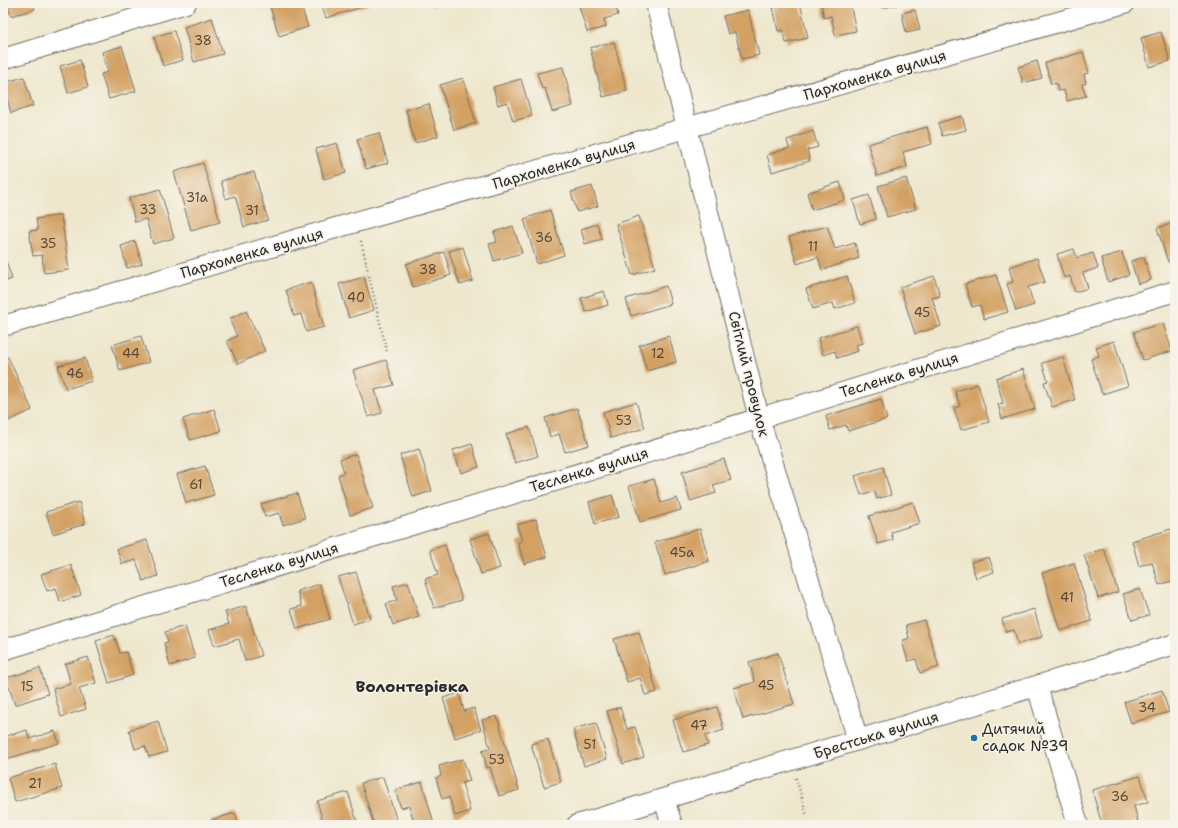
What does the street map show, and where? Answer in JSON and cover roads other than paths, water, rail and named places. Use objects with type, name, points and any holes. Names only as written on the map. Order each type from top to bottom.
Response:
[{"type":"street","points":[[3,59],[186,3]]},
{"type":"street","name":"Світлий провулок","points":[[656,3],[759,418],[858,740]]},
{"type":"street","name":"Пархоменка вулиця","points":[[3,326],[356,222],[687,129],[1125,3]]},
{"type":"street","name":"Тесленка вулиця","points":[[3,650],[1175,291]]},
{"type":"street","name":"Брестська вулиця","points":[[577,825],[1175,644]]},
{"type":"street","points":[[1036,686],[1078,825]]},
{"type":"street","points":[[664,799],[672,825]]},
{"type":"place","name":"Дитячий садок №39","points":[[974,738]]},
{"type":"district","name":"Волонтерівка","points":[[412,686]]}]
